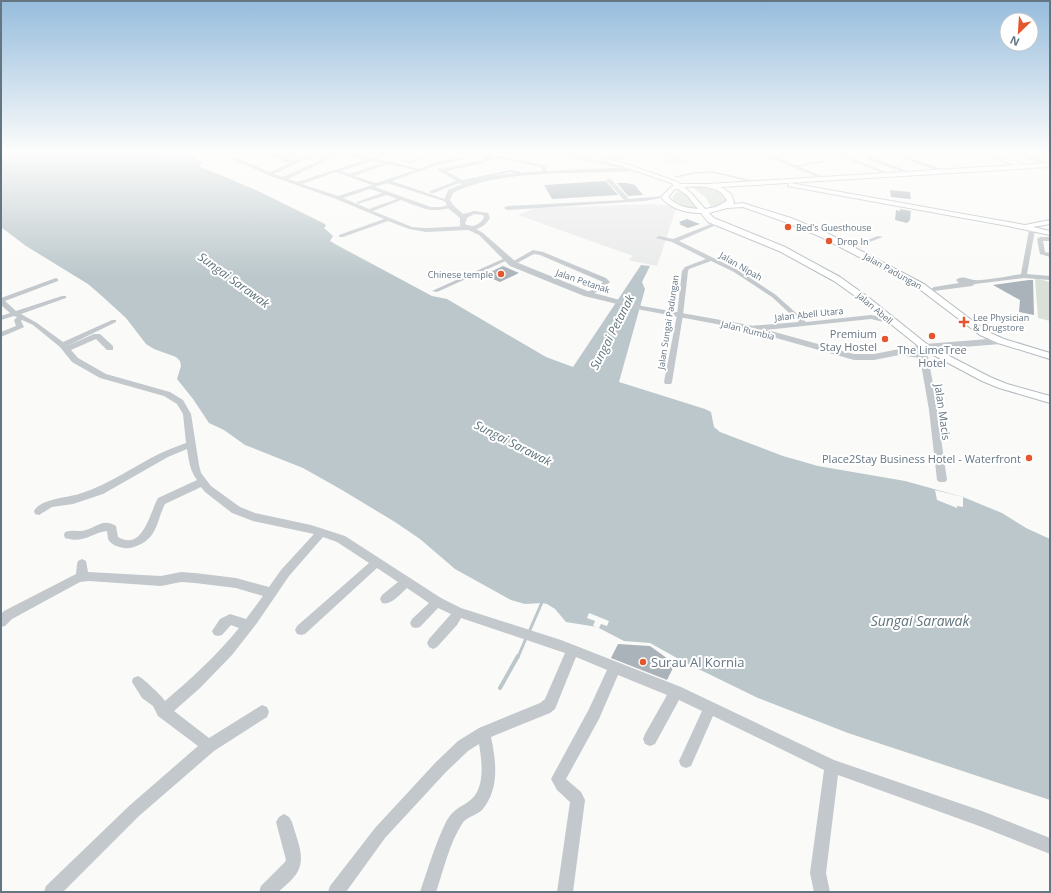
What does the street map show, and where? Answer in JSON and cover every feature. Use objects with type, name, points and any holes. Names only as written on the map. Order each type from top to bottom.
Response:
[{"type":"main road","points":[[670,194],[666,200],[714,221]]},
{"type":"main road","points":[[689,194],[702,211]]},
{"type":"main road","points":[[698,194],[711,210]]},
{"type":"main road","points":[[727,206],[731,202],[728,194]]},
{"type":"main road","name":"Jalan Padungan","points":[[728,194],[812,226],[907,272],[933,288],[992,332],[1008,340],[1050,352]]},
{"type":"main road","points":[[835,194],[1008,224],[1026,226],[1046,223],[1050,229]]},
{"type":"main road","name":"Jalan Padungan","points":[[682,208],[702,211],[734,205],[750,207],[788,220],[824,235],[921,286],[983,333],[1001,341],[1050,356]]},
{"type":"main road","name":"Jalan Abell","points":[[711,210],[715,217],[785,246],[843,277],[873,297],[925,347],[985,374],[1050,394]]},
{"type":"main road","name":"Jalan Abell","points":[[702,211],[714,221],[782,249],[837,279],[925,347],[986,379],[1003,386],[1050,400]]},
{"type":"main road","points":[[1008,224],[1050,233]]},
{"type":"street","points":[[330,194],[411,228],[426,230],[475,228],[483,225]]},
{"type":"street","points":[[342,198],[353,194]]},
{"type":"street","points":[[359,203],[386,194],[430,209],[441,209],[453,194]]},
{"type":"street","points":[[428,194],[448,200],[463,219]]},
{"type":"street","points":[[435,194],[448,200],[460,209],[472,212]]},
{"type":"street","points":[[622,194],[628,201]]},
{"type":"street","points":[[507,208],[624,196]]},
{"type":"street","points":[[342,198],[359,203],[370,210]]},
{"type":"street","points":[[370,210],[400,199]]},
{"type":"street","points":[[553,203],[666,200]]},
{"type":"street","points":[[411,228],[442,227],[463,219],[472,212]]},
{"type":"street","name":"Jalan Petanak","points":[[472,212],[486,214],[487,218],[483,225],[483,230],[516,261]]},
{"type":"street","points":[[341,236],[388,219]]},
{"type":"street","name":"Jalan Petanak","points":[[463,219],[463,226],[481,234],[516,261],[587,294],[642,308]]},
{"type":"street","points":[[674,240],[714,221]]},
{"type":"street","points":[[1024,276],[1032,230]]},
{"type":"street","points":[[854,246],[880,237]]},
{"type":"street","name":"Jalan Nipah","points":[[659,238],[674,240],[736,272],[774,296],[805,324]]},
{"type":"street","points":[[1050,239],[1040,238],[1042,253],[1050,255]]},
{"type":"street","points":[[435,291],[516,261],[533,252],[554,258],[604,278],[607,282],[599,289],[587,294]]},
{"type":"street","name":"Jalan Sungai Padungan","points":[[668,382],[680,315],[686,270],[712,259]]},
{"type":"street","points":[[933,288],[1024,276],[1050,278]]},
{"type":"street","points":[[933,288],[964,279],[970,283]]},
{"type":"street","points":[[56,280],[1,300],[14,313],[35,324],[65,347],[75,360],[103,376],[175,397],[188,414],[194,465],[202,482],[217,496],[236,510],[253,517],[342,539],[437,602],[458,612],[572,651],[676,692],[832,766],[1050,846]]},
{"type":"street","points":[[1,318],[64,296]]},
{"type":"street","points":[[870,317],[875,314],[873,306]]},
{"type":"street","name":"Jalan Rumbia","points":[[642,308],[749,328],[854,357],[902,353],[925,347]]},
{"type":"street","points":[[1,335],[20,327],[17,320],[23,317]]},
{"type":"street","name":"Jalan Abell Utara","points":[[749,328],[870,317],[892,322]]},
{"type":"street","points":[[65,347],[82,334],[97,330],[114,321]]},
{"type":"street","points":[[782,338],[780,329],[784,326]]},
{"type":"street","points":[[925,347],[976,338],[981,336],[983,333]]},
{"type":"street","points":[[65,347],[97,336],[110,348]]},
{"type":"street","points":[[880,356],[893,349],[1001,341]]},
{"type":"street","name":"Jalan Macis","points":[[925,347],[942,480]]},
{"type":"street","points":[[39,511],[50,504],[73,500],[100,491],[165,455],[192,444]]},
{"type":"street","points":[[69,535],[85,535],[98,528],[109,527],[112,529],[113,538],[119,543],[124,545],[139,541],[147,535],[154,522],[161,501],[202,482]]},
{"type":"street","points":[[163,711],[195,684],[228,651],[285,573],[321,533]]},
{"type":"street","points":[[301,630],[377,562]]},
{"type":"street","points":[[82,564],[82,577]]},
{"type":"street","points":[[3,617],[82,577],[161,581],[181,577],[195,578],[236,583],[271,593]]},
{"type":"street","points":[[386,599],[406,582]]},
{"type":"street","points":[[416,623],[437,602]]},
{"type":"street","points":[[432,644],[453,621],[458,612]]},
{"type":"street","points":[[218,631],[224,623],[230,619],[240,622],[246,628]]},
{"type":"street","points":[[336,892],[380,833],[440,768],[463,746],[484,733],[545,708],[550,704],[572,651]]},
{"type":"street","points":[[565,892],[578,800],[560,784],[558,779],[594,714],[614,668]]},
{"type":"street","points":[[138,682],[147,693],[158,701],[163,711],[209,746]]},
{"type":"street","points":[[650,739],[676,692]]},
{"type":"street","points":[[686,760],[710,708]]},
{"type":"street","points":[[52,892],[134,811],[209,746],[262,712]]},
{"type":"street","points":[[428,892],[447,837],[458,816],[476,805],[484,794],[488,783],[490,770],[484,733]]},
{"type":"street","points":[[822,892],[818,872],[832,766]]},
{"type":"street","points":[[267,892],[292,867],[294,860],[284,822]]},
{"type":"shaded area","points":[[675,194],[687,194],[698,209],[686,207],[673,200],[673,196]]},
{"type":"shaded area","points":[[701,194],[722,194],[728,203],[712,208],[705,197]]},
{"type":"shaded area","points":[[653,204],[666,205],[676,209],[657,266],[628,260],[633,256],[518,215],[535,208]]},
{"type":"shaded area","points":[[1035,278],[1050,282],[1050,321],[1038,318]]},
{"type":"water","name":"Sungai Sarawak","points":[[1,194],[263,194],[325,224],[326,226],[324,228],[333,236],[330,241],[335,244],[432,296],[447,299],[546,357],[573,367],[641,265],[650,266],[642,282],[645,289],[619,382],[705,409],[711,412],[714,427],[720,432],[783,456],[818,466],[905,481],[963,497],[1002,513],[1026,528],[1050,539],[1050,800],[848,733],[758,698],[684,662],[650,643],[624,641],[597,627],[566,622],[555,609],[547,604],[525,604],[511,600],[455,569],[420,539],[342,490],[303,468],[245,445],[224,430],[209,423],[177,379],[181,366],[180,361],[176,357],[154,349],[146,344],[126,318],[88,284],[26,246],[1,227]]},
{"type":"pier","points":[[935,490],[963,497],[963,507],[957,506],[957,508],[937,500]]},
{"type":"pier","points":[[589,613],[609,621],[607,626],[601,624],[599,628],[593,626],[595,621],[587,618]]},
{"type":"building","points":[[549,194],[617,194],[618,195],[552,199]]},
{"type":"building","points":[[626,194],[642,194],[643,195],[628,196]]},
{"type":"building","points":[[891,194],[910,194],[911,199],[891,197]]},
{"type":"building","points":[[900,209],[911,211],[910,220],[907,223],[895,220],[896,210],[900,211]]},
{"type":"building","points":[[687,219],[700,224],[688,228],[679,224],[681,224],[679,222]]},
{"type":"building","name":"Chinese temple","points":[[503,266],[519,273],[500,282],[484,275]]},
{"type":"building","points":[[1033,280],[1034,315],[1019,312],[1020,300],[993,285]]},
{"type":"building","name":"Surau Al Kornia","points":[[618,644],[650,646],[675,664],[667,680],[611,658]]},
{"type":"waterway","points":[[529,632],[543,600]]},
{"type":"waterway","points":[[518,657],[527,636]]},
{"type":"waterway","points":[[500,688],[518,656]]},
{"type":"place","name":"Bed's Guesthouse","points":[[788,227]]},
{"type":"place","name":"Drop In","points":[[829,241]]},
{"type":"place","name":"Chinese temple","points":[[501,274]]},
{"type":"place","name":"Lee Physician & Drugstore","points":[[964,322]]},
{"type":"place","name":"The LimeTree Hotel","points":[[932,336]]},
{"type":"place","name":"Premium Stay Hostel","points":[[885,339]]},
{"type":"place","name":"Place2Stay Business Hotel - Waterfront","points":[[1029,458]]},
{"type":"place","name":"Surau Al Kornia","points":[[643,662]]},
{"type":"water label","name":"Sungai Petanak","points":[[612,332]]}]
